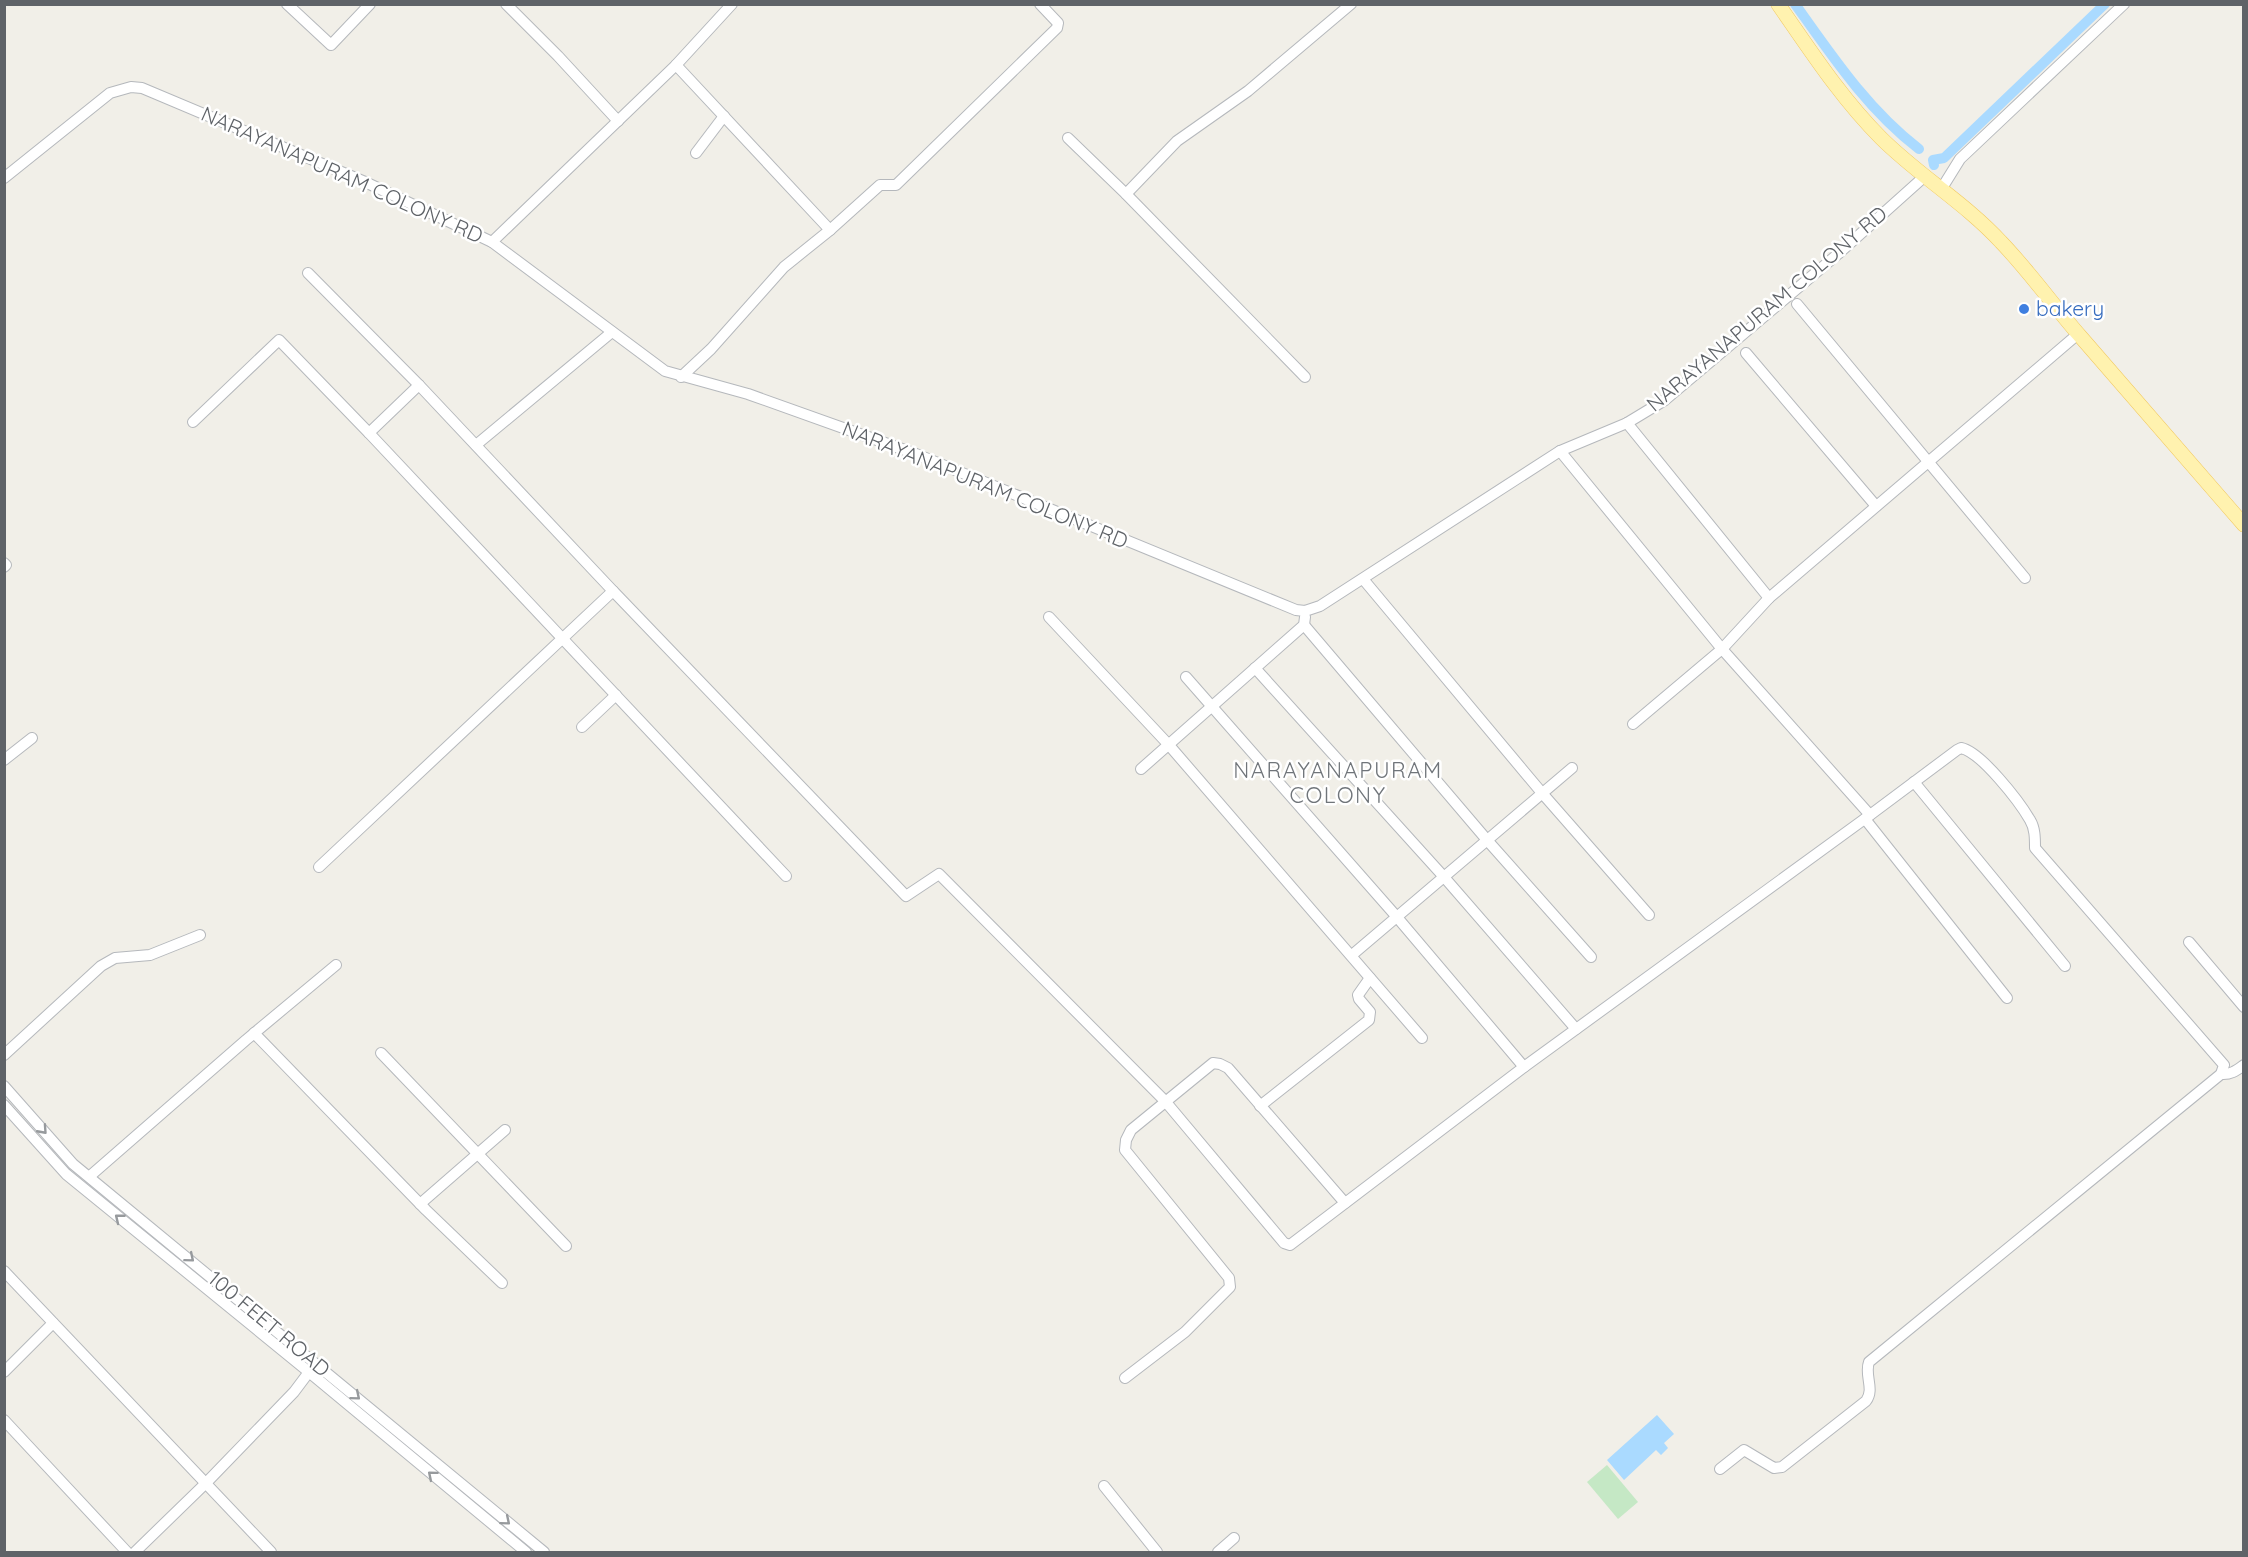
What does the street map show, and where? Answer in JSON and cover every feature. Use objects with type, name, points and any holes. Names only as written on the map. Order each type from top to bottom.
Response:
[{"type":"main road","points":[[1778,4],[1836,87],[1861,117],[1882,139],[1942,188],[2001,241],[2078,334],[2244,525]]},
{"type":"street","points":[[287,4],[331,45],[370,4]]},
{"type":"street","points":[[506,4],[618,121]]},
{"type":"street","points":[[492,242],[676,65],[732,4]]},
{"type":"street","points":[[681,377],[711,349],[784,267],[880,185],[896,185],[1058,28],[1058,23],[1040,4]]},
{"type":"street","points":[[1126,194],[1177,141],[1248,91],[1351,4]]},
{"type":"street","points":[[1942,188],[1960,159],[2124,4]]},
{"type":"street","points":[[676,65],[830,230]]},
{"type":"street","name":"NARAYANAPURAM COLONY RD","points":[[4,178],[110,93],[131,87],[142,88],[363,181],[492,242],[665,371],[748,394],[916,454],[1296,610],[1305,611],[1320,606],[1363,579],[1560,450],[1627,423],[1665,400],[1838,254],[1925,176]]},
{"type":"street","points":[[696,153],[724,116]]},
{"type":"street","points":[[1068,138],[1305,377]]},
{"type":"street","points":[[308,273],[419,385],[906,896],[939,874],[1165,1101],[1286,1244],[1292,1244],[1524,1067],[1961,748],[1981,759],[2030,820],[2035,834],[2035,848],[2224,1065],[2222,1074],[1869,1362],[1867,1367],[1869,1397],[1829,1431],[1779,1468],[1772,1467],[1744,1450],[1720,1469]]},
{"type":"street","points":[[1797,304],[2025,578]]},
{"type":"street","points":[[476,445],[612,333]]},
{"type":"street","points":[[1633,724],[1722,649],[1769,598],[2078,334]]},
{"type":"street","points":[[193,422],[279,340],[786,876]]},
{"type":"street","points":[[1746,353],[1876,506]]},
{"type":"street","points":[[369,433],[419,385]]},
{"type":"street","points":[[1627,423],[1769,598]]},
{"type":"street","points":[[1560,450],[1722,649],[1868,817],[2007,998]]},
{"type":"street","points":[[1363,579],[1542,793],[1649,915]]},
{"type":"street","points":[[319,867],[613,591]]},
{"type":"street","points":[[1305,611],[1304,625],[1487,840],[1591,957]]},
{"type":"street","points":[[1049,617],[1168,744],[1422,1038]]},
{"type":"street","points":[[1141,769],[1304,625]]},
{"type":"street","points":[[1255,668],[1444,877],[1576,1029]]},
{"type":"street","points":[[1186,677],[1396,916],[1524,1067]]},
{"type":"street","points":[[582,727],[616,695]]},
{"type":"street","points":[[4,760],[32,738]]},
{"type":"street","points":[[1352,955],[1572,768]]},
{"type":"street","points":[[1914,782],[2065,966]]},
{"type":"street","points":[[4,1055],[101,966],[115,958],[150,955],[200,935]]},
{"type":"street","points":[[2189,942],[2244,1007]]},
{"type":"street","points":[[90,1176],[336,965]]},
{"type":"street","points":[[1260,1106],[1369,1020],[1370,1011],[1358,995],[1370,978]]},
{"type":"street","points":[[254,1033],[420,1204],[502,1283]]},
{"type":"street","points":[[381,1053],[566,1246]]},
{"type":"street","points":[[1125,1377],[1185,1332],[1230,1287],[1229,1278],[1125,1150],[1126,1140],[1131,1130],[1213,1063],[1228,1068],[1345,1203]]},
{"type":"street","points":[[2222,1074],[2235,1072],[2244,1065]]},
{"type":"street","name":"100 FEET ROAD","points":[[6,1097],[74,1164],[544,1552]]},
{"type":"street","name":"100 FEET ROAD","points":[[6,1097],[66,1174],[526,1552]]},
{"type":"street","points":[[420,1204],[505,1130]]},
{"type":"street","points":[[4,1271],[271,1552]]},
{"type":"street","points":[[4,1372],[53,1323]]},
{"type":"street","points":[[135,1552],[294,1392],[309,1372]]},
{"type":"street","points":[[4,1420],[127,1552]]},
{"type":"street","points":[[1104,1486],[1157,1552]]},
{"type":"street","points":[[1218,1552],[1234,1538]]},
{"type":"green space","points":[[1607,1465],[1638,1502],[1618,1519],[1587,1482]]},
{"type":"water","points":[[1657,1415],[1674,1434],[1664,1443],[1668,1448],[1661,1455],[1656,1450],[1624,1480],[1607,1460]]},
{"type":"waterway","points":[[1795,4],[1867,100],[1919,149]]},
{"type":"waterway","points":[[1934,165],[1933,160],[1944,158],[2105,4]]},
{"type":"place","name":"bakery","points":[[2024,309]]},
{"type":"district","name":"NARAYANAPURAM COLONY","points":[[1338,782]]}]
